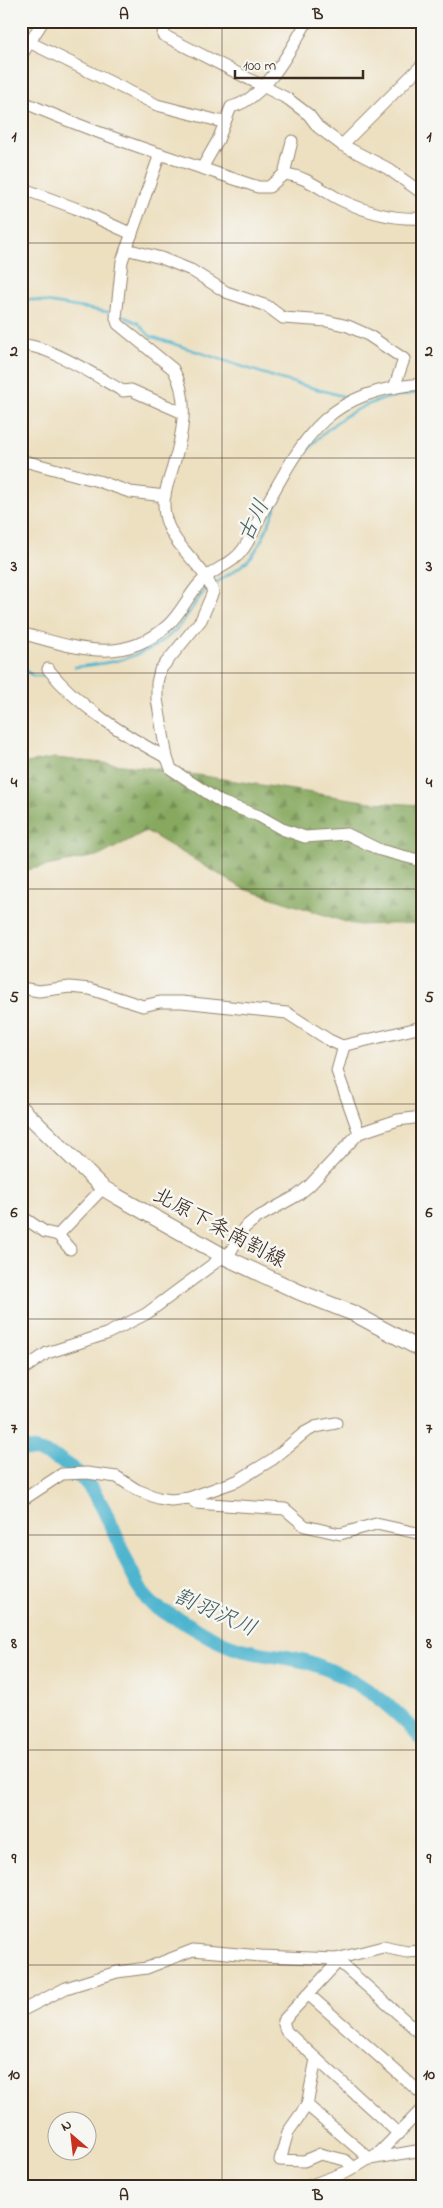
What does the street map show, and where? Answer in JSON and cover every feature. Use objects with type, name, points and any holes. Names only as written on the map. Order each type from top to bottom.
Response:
[{"type":"main road","name":"北原下条南割線","points":[[21,1108],[103,1188],[226,1257],[299,1292],[355,1314],[422,1350]]},
{"type":"street","points":[[21,56],[31,43],[43,21]]},
{"type":"street","points":[[165,21],[163,35],[288,99],[308,115],[318,127],[342,145],[387,168],[422,193]]},
{"type":"street","points":[[202,168],[218,140],[223,122],[231,107],[240,105],[262,87],[286,58],[306,24],[310,21]]},
{"type":"street","points":[[31,43],[157,105],[223,122]]},
{"type":"street","points":[[342,145],[422,65]]},
{"type":"street","points":[[21,101],[73,124],[258,187],[269,187],[284,174],[292,142]]},
{"type":"street","points":[[160,154],[122,261],[116,318],[118,324],[173,369],[178,377],[184,424],[165,496],[165,516],[172,532],[189,558],[209,583]]},
{"type":"street","points":[[284,174],[293,174],[315,183],[342,201],[386,216],[408,219],[422,218]]},
{"type":"street","points":[[21,188],[75,208],[132,234]]},
{"type":"street","points":[[126,250],[161,258],[190,270],[226,292],[262,304],[283,318],[327,321],[368,335],[386,345],[404,359],[394,388]]},
{"type":"street","points":[[21,345],[28,345],[52,353],[123,391],[131,390],[183,413]]},
{"type":"street","points":[[422,384],[394,388],[354,400],[319,423],[294,455],[245,547],[209,583],[201,620],[160,670],[156,699],[167,758],[171,769],[221,802],[259,816],[282,830],[305,837],[347,834],[380,850],[422,861]]},
{"type":"street","points":[[23,464],[98,481],[130,492],[165,496]]},
{"type":"street","points":[[21,632],[80,649],[120,650],[148,640],[179,613],[201,582],[209,583]]},
{"type":"street","points":[[48,668],[67,689],[88,707],[145,747],[167,758]]},
{"type":"street","points":[[21,988],[39,991],[70,987],[90,989],[143,1006],[160,1002],[182,1002],[287,1013],[329,1040],[344,1046],[422,1027]]},
{"type":"street","points":[[344,1046],[337,1072],[359,1132]]},
{"type":"street","points":[[21,1371],[47,1353],[106,1334],[146,1314],[171,1297],[226,1257],[244,1228],[255,1219],[304,1190],[359,1132],[398,1120],[422,1117]]},
{"type":"street","points":[[58,1234],[103,1188]]},
{"type":"street","points":[[21,1216],[45,1232],[58,1234],[70,1249]]},
{"type":"street","points":[[21,1501],[62,1474],[87,1473],[117,1478],[137,1490],[158,1498],[171,1500],[189,1498],[244,1478],[273,1459],[304,1433],[315,1427],[336,1423]]},
{"type":"street","points":[[189,1498],[194,1500],[195,1503],[286,1509],[305,1526],[340,1534],[376,1524],[422,1534]]},
{"type":"street","points":[[21,2011],[66,1988],[117,1972],[147,1968],[193,1950],[260,1956],[336,1959],[383,1947],[407,1952],[422,1951]]},
{"type":"street","points":[[336,1959],[335,1964],[283,2021],[283,2026],[316,2059],[399,2134]]},
{"type":"street","points":[[336,1959],[422,2035]]},
{"type":"street","points":[[308,1994],[422,2094]]},
{"type":"street","points":[[316,2059],[307,2105],[288,2132],[280,2160],[304,2161],[320,2154],[345,2160],[354,2168]]},
{"type":"street","points":[[307,2105],[370,2159]]},
{"type":"street","points":[[306,2187],[354,2168],[370,2159],[385,2148],[422,2109]]},
{"type":"street","points":[[370,2159],[422,2150]]},
{"type":"green space","points":[[55,758],[152,768],[370,802],[422,805],[422,923],[355,925],[242,888],[146,831],[101,855],[21,871],[21,764]]},
{"type":"waterway","points":[[21,298],[108,312]]},
{"type":"waterway","points":[[123,316],[138,323],[150,336],[280,379],[346,397],[347,400]]},
{"type":"waterway","name":"古川","points":[[213,585],[242,566],[255,552],[292,475],[319,437],[354,411],[374,402],[397,396],[422,393]]},
{"type":"waterway","name":"古川","points":[[75,667],[119,660],[145,651],[158,644],[180,625],[200,596],[208,588]]},
{"type":"waterway","name":"古川","points":[[21,667],[33,676],[43,676]]},
{"type":"waterway","name":"割羽沢川","points":[[21,1449],[38,1451],[54,1457],[70,1467],[83,1479],[94,1492],[103,1508],[132,1573],[146,1598],[153,1605],[229,1646],[254,1653],[302,1660],[344,1676],[385,1703],[422,1739]]}]
